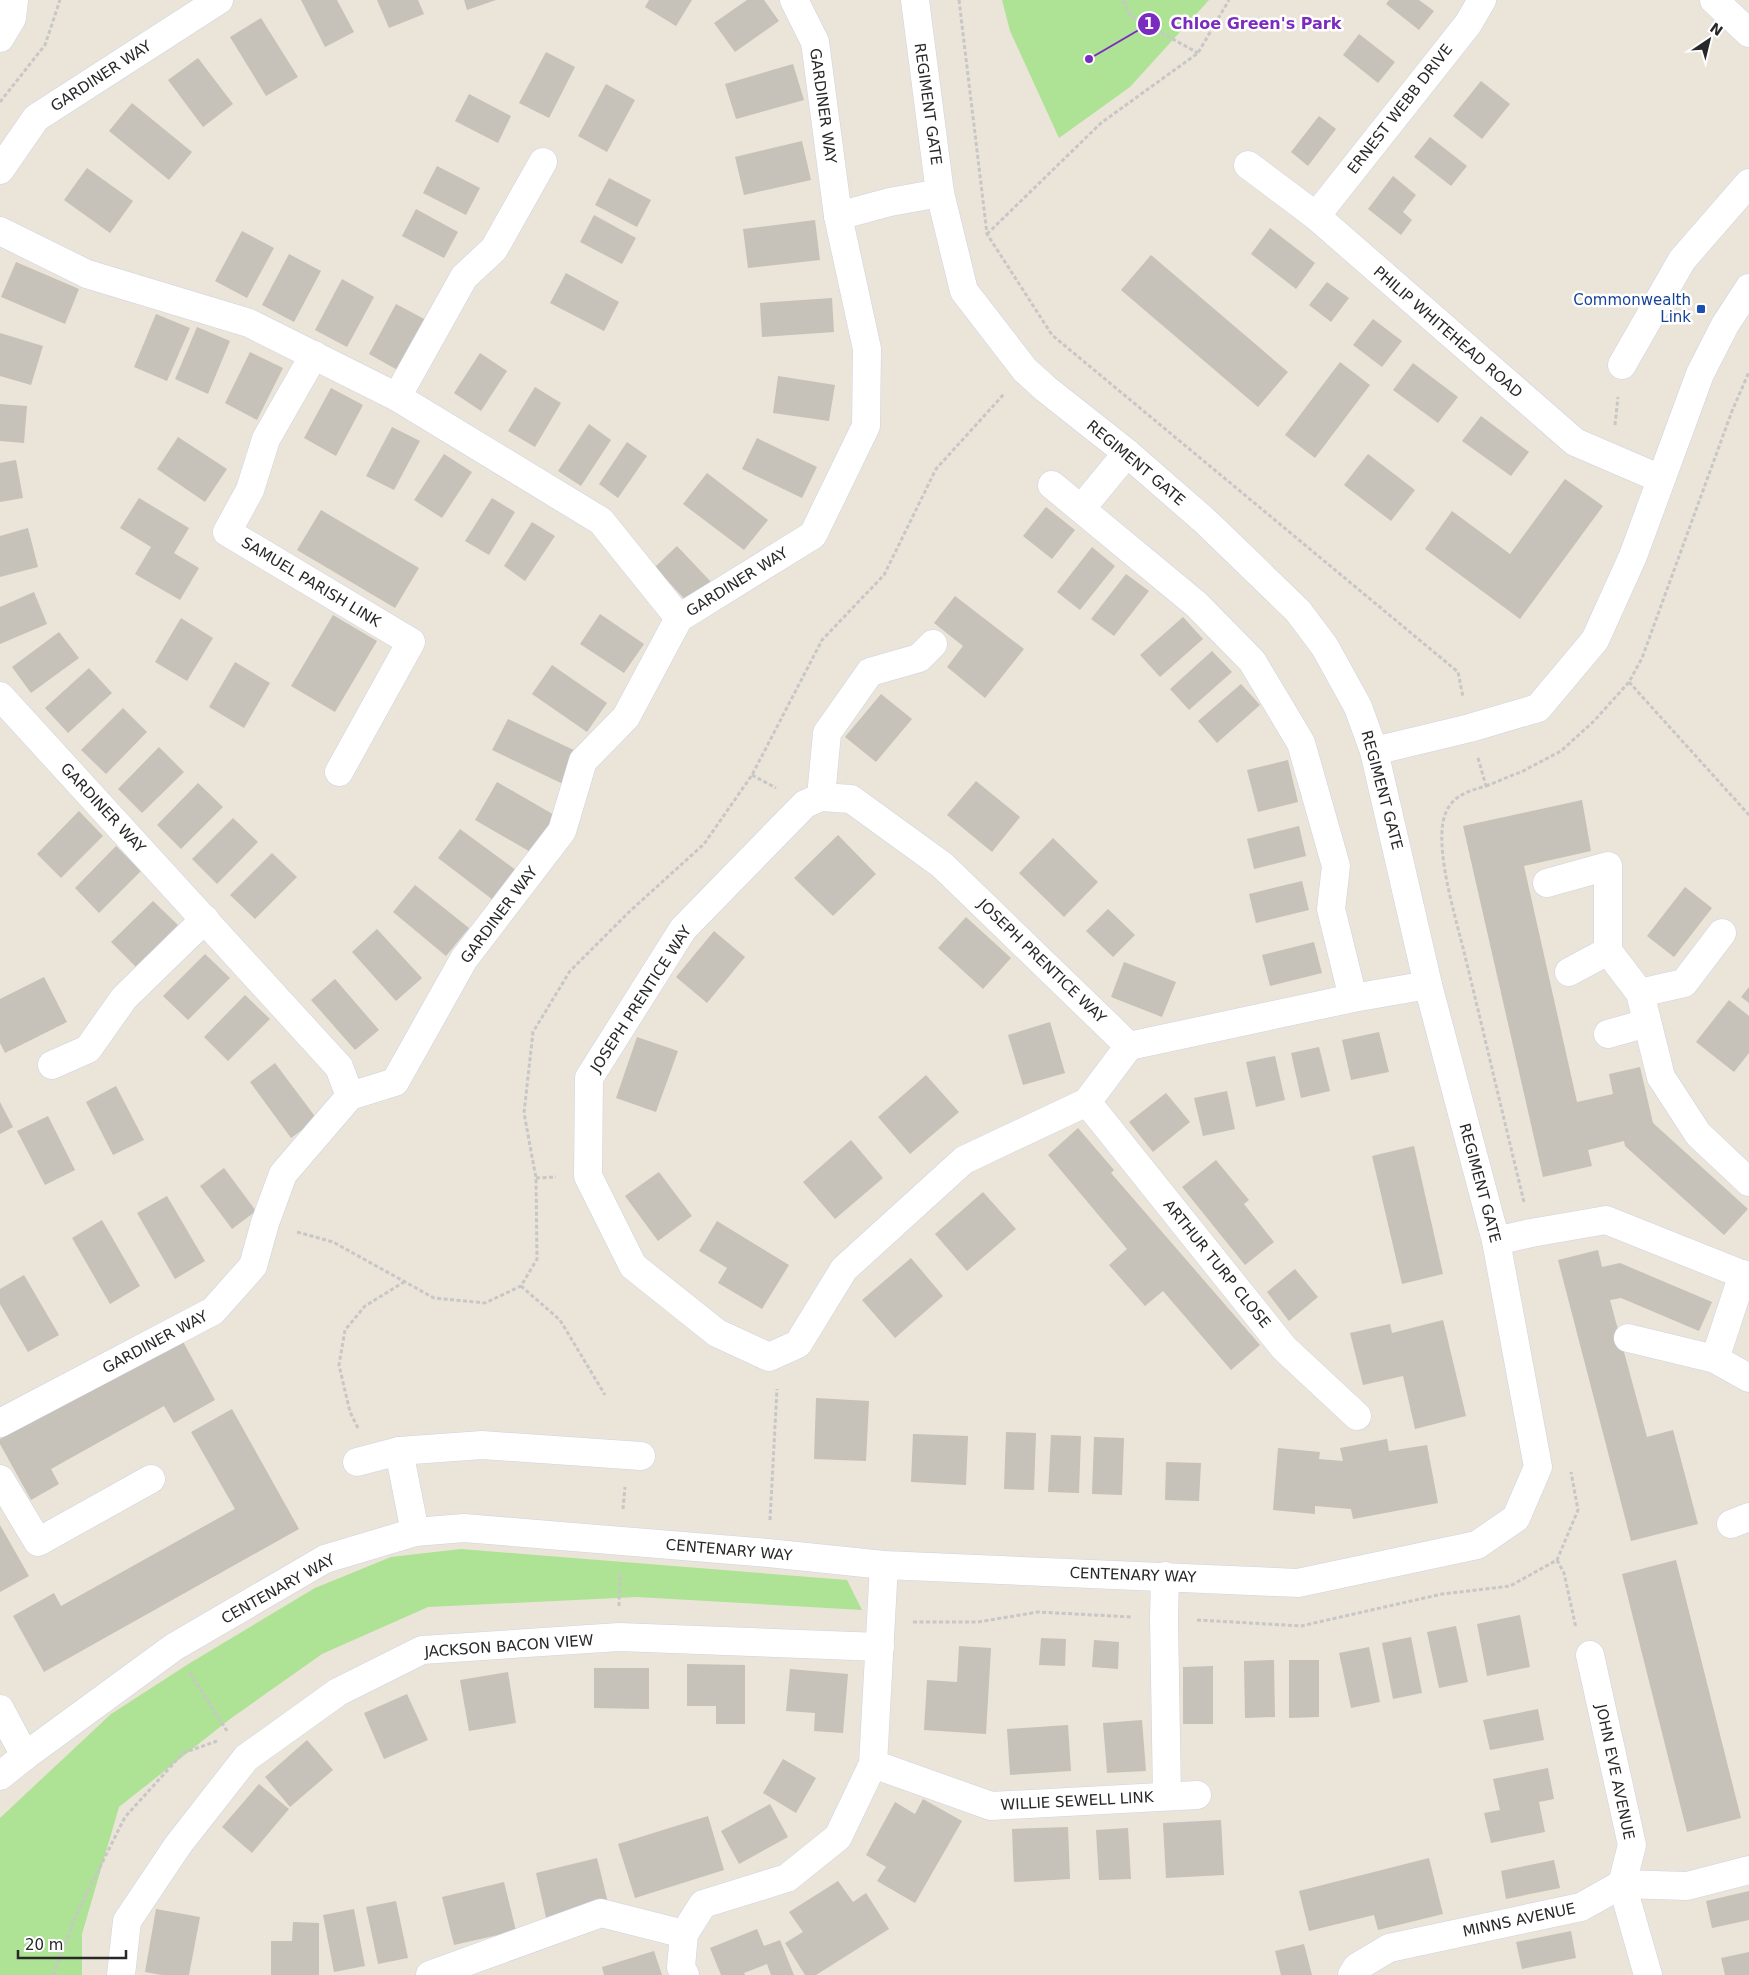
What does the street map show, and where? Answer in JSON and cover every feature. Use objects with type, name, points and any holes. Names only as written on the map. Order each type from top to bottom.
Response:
[{"type":"street","points":[[0,38],[12,18],[14,0]]},
{"type":"street","name":"GARDINER WAY","points":[[0,170],[36,118],[219,0]]},
{"type":"street","name":"GARDINER WAY","points":[[0,1423],[213,1311],[253,1266],[265,1223],[283,1174],[350,1096],[395,1082],[464,959],[562,831],[583,761],[626,718],[679,618],[812,535],[866,426],[867,349],[838,216],[815,42],[794,0]]},
{"type":"street","name":"REGIMENT GATE","points":[[915,0],[940,194],[964,291],[1025,370],[1127,453],[1205,521],[1298,611],[1325,647],[1358,707],[1374,751],[1428,986],[1496,1241],[1538,1467],[1516,1518]]},
{"type":"street","name":"ERNEST WEBB DRIVE","points":[[1316,216],[1468,24],[1482,0]]},
{"type":"street","points":[[1714,0],[1749,33]]},
{"type":"street","points":[[397,397],[464,277],[494,249],[543,162]]},
{"type":"street","name":"PHILIP WHITEHEAD ROAD","points":[[1248,166],[1316,216],[1575,442],[1661,479]]},
{"type":"street","points":[[1622,365],[1682,260],[1749,183]]},
{"type":"street","points":[[838,216],[890,202],[940,194]]},
{"type":"street","points":[[0,231],[87,274],[249,323],[397,397],[601,521],[679,618]]},
{"type":"street","points":[[1374,751],[1470,728],[1538,708],[1595,640],[1633,556],[1700,374],[1725,325],[1749,288]]},
{"type":"street","name":"SAMUEL PARISH LINK","points":[[314,355],[266,440],[250,490],[227,532],[411,642],[339,772]]},
{"type":"street","points":[[1080,509],[1127,453]]},
{"type":"street","points":[[1052,485],[1196,604],[1252,661],[1302,743],[1336,866],[1331,909],[1353,998]]},
{"type":"street","points":[[821,796],[828,733],[870,672],[919,658],[933,644]]},
{"type":"street","name":"GARDINER WAY","points":[[0,696],[338,1066],[350,1096]]},
{"type":"street","name":"JOSEPH PRENTICE WAY","points":[[769,1357],[717,1333],[633,1266],[588,1176],[589,1078],[684,930],[805,804],[821,796],[851,799],[942,865],[1129,1046]]},
{"type":"street","points":[[1547,883],[1608,866],[1608,951],[1640,993],[1661,1077],[1698,1134],[1749,1182]]},
{"type":"street","points":[[52,1065],[88,1049],[124,998],[205,919]]},
{"type":"street","points":[[1640,993],[1684,983],[1722,933]]},
{"type":"street","points":[[1570,972],[1608,951]]},
{"type":"street","points":[[769,1357],[798,1344],[844,1269],[964,1160],[1087,1102],[1129,1046],[1353,998],[1428,986]]},
{"type":"street","points":[[1608,1034],[1647,1023]]},
{"type":"street","name":"ARTHUR TURP CLOSE","points":[[1087,1102],[1284,1348],[1357,1416]]},
{"type":"street","points":[[1496,1241],[1606,1220],[1746,1276],[1715,1359]]},
{"type":"street","points":[[1628,1338],[1715,1359],[1749,1378]]},
{"type":"street","points":[[415,1532],[376,1457],[482,1445],[641,1456]]},
{"type":"street","points":[[0,1479],[38,1542],[151,1479]]},
{"type":"street","name":"CENTENARY WAY","points":[[0,1776],[24,1756],[174,1647],[325,1559],[415,1532],[464,1528],[768,1553],[884,1565],[1298,1583],[1477,1546],[1516,1518]]},
{"type":"street","points":[[685,1975],[682,1967],[684,1934],[703,1904],[787,1878],[838,1837],[873,1764],[884,1565]]},
{"type":"street","name":"WILLIE SEWELL LINK","points":[[1165,1576],[1167,1796]]},
{"type":"street","name":"JACKSON BACON VIEW","points":[[121,1975],[127,1921],[178,1845],[246,1758],[338,1692],[422,1650],[620,1638],[880,1635]]},
{"type":"street","name":"JOHN EVE AVENUE","points":[[1590,1655],[1632,1845],[1622,1884]]},
{"type":"street","points":[[0,1709],[24,1756]]},
{"type":"street","name":"WILLIE SEWELL LINK","points":[[873,1764],[991,1806],[1197,1795]]},
{"type":"street","points":[[1648,1975],[1622,1884],[1687,1886],[1749,1870]]},
{"type":"street","name":"MINNS AVENUE","points":[[1352,1975],[1357,1967],[1388,1948],[1581,1907],[1622,1884]]},
{"type":"street","points":[[430,1975],[601,1913],[684,1934]]},
{"type":"path","points":[[0,102],[45,45],[60,0]]},
{"type":"path","points":[[959,0],[987,234],[1052,335],[1458,672],[1470,728],[1486,786],[1464,792],[1451,803],[1444,820],[1442,840],[1446,871],[1531,1233]]},
{"type":"path","points":[[1124,0],[1131,16],[1198,53]]},
{"type":"path","points":[[987,234],[1101,124],[1198,53],[1230,0]]},
{"type":"path","points":[[265,1223],[333,1242],[434,1298],[485,1303],[521,1286],[537,1259],[536,1178],[524,1113],[533,1032],[570,971],[629,912],[704,844],[752,775],[822,640],[884,575],[936,469],[1025,370],[1052,335]]},
{"type":"path","points":[[1612,458],[1622,365]]},
{"type":"path","points":[[1629,682],[1749,815]]},
{"type":"path","points":[[376,1457],[350,1412],[339,1365],[345,1330],[365,1306],[405,1282]]},
{"type":"path","points":[[521,1286],[560,1320],[605,1396]]},
{"type":"path","points":[[768,1553],[777,1382],[769,1357]]},
{"type":"path","points":[[880,1635],[1038,1612],[1301,1626],[1442,1594],[1510,1586],[1557,1560],[1578,1510],[1570,1462]]},
{"type":"path","points":[[1557,1560],[1564,1573],[1576,1628],[1590,1655]]},
{"type":"path","points":[[610,1608],[619,1607]]},
{"type":"path","points":[[174,1647],[230,1736]]},
{"type":"path","points":[[53,1975],[77,1913],[125,1817],[183,1753],[222,1739]]},
{"type":"green space","points":[[1002,0],[1209,0],[1130,87],[1059,138],[1010,31]]},
{"type":"green space","points":[[461,1549],[847,1580],[862,1610],[637,1597],[428,1607],[322,1654],[230,1719],[119,1807],[82,1934],[82,1975],[0,1975],[0,1818],[111,1714],[190,1663],[315,1588],[391,1557]]},
{"type":"building","points":[[301,0],[337,0],[354,32],[325,47]]},
{"type":"building","points":[[377,0],[418,0],[424,14],[389,28]]},
{"type":"building","points":[[464,0],[496,0],[467,10]]},
{"type":"building","points":[[649,0],[692,0],[676,26],[645,7]]},
{"type":"building","points":[[747,0],[764,0],[779,21],[735,52],[714,23]]},
{"type":"building","points":[[1389,0],[1419,0],[1434,11],[1419,30],[1386,4]]},
{"type":"building","points":[[261,18],[298,77],[266,96],[230,37]]},
{"type":"building","points":[[1359,34],[1395,62],[1378,83],[1343,55]]},
{"type":"building","points":[[546,52],[575,67],[549,118],[519,103]]},
{"type":"building","points":[[198,58],[233,104],[203,127],[168,80]]},
{"type":"building","points":[[793,64],[804,100],[736,119],[725,84]]},
{"type":"building","points":[[1481,81],[1510,104],[1482,139],[1453,116]]},
{"type":"building","points":[[606,84],[635,100],[607,152],[578,136]]},
{"type":"building","points":[[469,94],[511,116],[498,143],[455,121]]},
{"type":"building","points":[[132,103],[192,152],[169,180],[109,131]]},
{"type":"building","points":[[1319,116],[1336,129],[1308,166],[1291,152]]},
{"type":"building","points":[[1430,137],[1467,166],[1451,186],[1414,157]]},
{"type":"building","points":[[802,141],[811,180],[744,195],[735,157]]},
{"type":"building","points":[[437,166],[480,188],[466,215],[423,193]]},
{"type":"building","points":[[87,168],[133,201],[110,233],[64,200]]},
{"type":"building","points":[[1393,176],[1416,195],[1403,212],[1412,220],[1401,235],[1368,209]]},
{"type":"building","points":[[609,178],[651,200],[637,227],[595,205]]},
{"type":"building","points":[[416,209],[458,232],[444,258],[402,236]]},
{"type":"building","points":[[594,215],[636,238],[622,264],[580,242]]},
{"type":"building","points":[[815,220],[820,260],[748,268],[743,229]]},
{"type":"building","points":[[1270,228],[1315,263],[1296,289],[1251,254]]},
{"type":"building","points":[[242,231],[274,248],[247,298],[215,281]]},
{"type":"building","points":[[289,254],[321,271],[294,322],[262,305]]},
{"type":"building","points":[[1151,255],[1288,372],[1258,407],[1121,290]]},
{"type":"building","points":[[16,262],[79,289],[65,324],[1,297]]},
{"type":"building","points":[[566,273],[619,302],[604,331],[550,303]]},
{"type":"building","points":[[342,279],[374,297],[347,347],[315,330]]},
{"type":"building","points":[[1327,282],[1349,298],[1331,322],[1309,305]]},
{"type":"building","points":[[832,298],[834,332],[762,337],[760,303]]},
{"type":"building","points":[[396,304],[428,321],[401,372],[369,354]]},
{"type":"building","points":[[156,314],[190,328],[167,381],[134,367]]},
{"type":"building","points":[[1373,319],[1402,341],[1382,367],[1353,345]]},
{"type":"building","points":[[197,327],[230,341],[208,394],[175,379]]},
{"type":"building","points":[[0,333],[43,346],[31,385],[0,376]]},
{"type":"building","points":[[250,352],[283,368],[257,420],[225,403]]},
{"type":"building","points":[[480,353],[507,371],[481,411],[454,393]]},
{"type":"building","points":[[1340,362],[1370,385],[1315,458],[1285,435]]},
{"type":"building","points":[[1413,363],[1458,397],[1438,423],[1393,390]]},
{"type":"building","points":[[778,376],[835,385],[829,421],[773,413]]},
{"type":"building","points":[[535,387],[561,403],[535,447],[508,431]]},
{"type":"building","points":[[331,388],[363,405],[336,456],[304,438]]},
{"type":"building","points":[[0,404],[27,406],[24,443],[0,441]]},
{"type":"building","points":[[1481,416],[1529,452],[1511,476],[1462,441]]},
{"type":"building","points":[[589,424],[611,440],[581,486],[558,471]]},
{"type":"building","points":[[392,427],[420,441],[394,490],[366,476]]},
{"type":"building","points":[[178,437],[227,469],[205,502],[157,469]]},
{"type":"building","points":[[757,438],[817,467],[802,498],[742,469]]},
{"type":"building","points":[[627,442],[647,456],[618,498],[599,484]]},
{"type":"building","points":[[444,454],[472,472],[442,518],[414,500]]},
{"type":"building","points":[[1368,454],[1415,490],[1391,521],[1344,485]]},
{"type":"building","points":[[16,460],[23,498],[0,502],[0,463]]},
{"type":"building","points":[[707,473],[768,520],[744,550],[683,504]]},
{"type":"building","points":[[1565,479],[1603,506],[1520,619],[1425,549],[1452,511],[1510,554]]},
{"type":"building","points":[[139,498],[189,528],[174,553],[199,568],[180,600],[135,574],[151,547],[120,528]]},
{"type":"building","points":[[492,498],[515,512],[489,555],[465,541]]},
{"type":"building","points":[[1046,507],[1075,530],[1052,559],[1023,536]]},
{"type":"building","points":[[321,510],[419,568],[395,608],[297,550]]},
{"type":"building","points":[[532,522],[555,536],[525,581],[504,566]]},
{"type":"building","points":[[28,528],[38,567],[0,577],[0,536]]},
{"type":"building","points":[[677,546],[712,583],[689,604],[655,567]]},
{"type":"building","points":[[1092,547],[1115,566],[1080,610],[1057,592]]},
{"type":"building","points":[[1126,574],[1149,591],[1114,636],[1091,619]]},
{"type":"building","points":[[34,592],[47,624],[0,644],[0,607]]},
{"type":"building","points":[[955,596],[1024,649],[985,698],[947,667],[963,646],[934,623]]},
{"type":"building","points":[[600,614],[644,644],[624,673],[580,644]]},
{"type":"building","points":[[333,615],[377,641],[335,712],[291,686]]},
{"type":"building","points":[[1183,617],[1203,639],[1160,677],[1140,655]]},
{"type":"building","points":[[181,618],[213,638],[187,681],[155,662]]},
{"type":"building","points":[[59,632],[79,658],[31,693],[12,667]]},
{"type":"building","points":[[1212,651],[1232,672],[1189,710],[1170,689]]},
{"type":"building","points":[[235,662],[270,683],[244,728],[209,707]]},
{"type":"building","points":[[552,665],[607,703],[587,732],[532,694]]},
{"type":"building","points":[[89,668],[112,693],[68,733],[45,708]]},
{"type":"building","points":[[1241,684],[1260,705],[1217,743],[1198,721]]},
{"type":"building","points":[[881,694],[912,719],[876,762],[845,737]]},
{"type":"building","points":[[123,708],[147,732],[106,774],[81,750]]},
{"type":"building","points":[[508,719],[578,752],[563,784],[492,750]]},
{"type":"building","points":[[159,747],[184,772],[142,813],[118,789]]},
{"type":"building","points":[[1288,760],[1298,802],[1258,812],[1247,770]]},
{"type":"building","points":[[976,781],[1020,817],[992,852],[947,815]]},
{"type":"building","points":[[497,782],[556,816],[534,854],[475,820]]},
{"type":"building","points":[[198,783],[223,807],[181,849],[157,825]]},
{"type":"building","points":[[1582,800],[1591,851],[1524,866],[1577,1102],[1613,1094],[1609,1074],[1640,1067],[1653,1123],[1748,1209],[1724,1235],[1625,1146],[1624,1141],[1588,1150],[1592,1166],[1543,1177],[1463,826]]},
{"type":"building","points":[[79,811],[103,836],[61,878],[37,854]]},
{"type":"building","points":[[233,818],[258,842],[217,884],[192,859]]},
{"type":"building","points":[[1299,826],[1306,856],[1254,869],[1247,839]]},
{"type":"building","points":[[460,829],[520,873],[497,903],[438,858]]},
{"type":"building","points":[[838,835],[876,874],[833,916],[794,878]]},
{"type":"building","points":[[1053,838],[1098,882],[1064,917],[1019,873]]},
{"type":"building","points":[[116,846],[141,871],[99,913],[75,888]]},
{"type":"building","points":[[272,853],[297,877],[255,919],[230,895]]},
{"type":"building","points":[[1302,881],[1309,910],[1256,923],[1249,894]]},
{"type":"building","points":[[415,885],[469,928],[446,956],[393,912]]},
{"type":"building","points":[[1685,887],[1712,908],[1674,957],[1647,936]]},
{"type":"building","points":[[153,901],[178,925],[136,967],[111,942]]},
{"type":"building","points":[[1108,909],[1135,935],[1113,957],[1086,931]]},
{"type":"building","points":[[966,917],[1011,958],[983,989],[938,948]]},
{"type":"building","points":[[377,929],[422,978],[396,1001],[352,952]]},
{"type":"building","points":[[714,931],[745,957],[707,1003],[676,977]]},
{"type":"building","points":[[1314,942],[1322,973],[1270,986],[1262,955]]},
{"type":"building","points":[[205,954],[230,978],[188,1020],[163,996]]},
{"type":"building","points":[[1124,962],[1176,982],[1162,1017],[1111,997]]},
{"type":"building","points":[[44,977],[67,1022],[5,1053],[0,1043],[0,999]]},
{"type":"building","points":[[335,979],[379,1030],[355,1050],[311,1000]]},
{"type":"building","points":[[1749,987],[1749,1003],[1741,997]]},
{"type":"building","points":[[245,995],[270,1019],[228,1061],[204,1037]]},
{"type":"building","points":[[1729,1000],[1749,1016],[1749,1053],[1734,1072],[1696,1042]]},
{"type":"building","points":[[1050,1022],[1065,1073],[1023,1085],[1008,1035]]},
{"type":"building","points":[[1379,1032],[1389,1072],[1351,1080],[1342,1040]]},
{"type":"building","points":[[637,1037],[678,1051],[656,1112],[616,1098]]},
{"type":"building","points":[[1319,1047],[1330,1091],[1301,1098],[1291,1053]]},
{"type":"building","points":[[1275,1056],[1285,1100],[1256,1107],[1246,1062]]},
{"type":"building","points":[[275,1063],[317,1119],[291,1138],[250,1082]]},
{"type":"building","points":[[926,1075],[959,1112],[910,1154],[878,1117]]},
{"type":"building","points":[[116,1086],[144,1140],[113,1155],[86,1102]]},
{"type":"building","points":[[1227,1091],[1235,1129],[1203,1136],[1194,1098]]},
{"type":"building","points":[[1166,1093],[1190,1122],[1153,1152],[1129,1122]]},
{"type":"building","points":[[0,1102],[13,1127],[0,1134]]},
{"type":"building","points":[[48,1116],[75,1170],[45,1185],[17,1131]]},
{"type":"building","points":[[1078,1128],[1114,1170],[1111,1173],[1260,1345],[1231,1370],[1163,1291],[1145,1306],[1109,1265],[1127,1249],[1048,1155]]},
{"type":"building","points":[[851,1140],[883,1178],[835,1219],[803,1182]]},
{"type":"building","points":[[1414,1146],[1443,1274],[1402,1284],[1372,1156]]},
{"type":"building","points":[[1216,1160],[1249,1200],[1244,1204],[1274,1242],[1245,1265],[1182,1187]]},
{"type":"building","points":[[224,1168],[256,1211],[232,1229],[200,1186]]},
{"type":"building","points":[[659,1172],[692,1216],[658,1241],[625,1196]]},
{"type":"building","points":[[983,1192],[1016,1229],[967,1271],[935,1234]]},
{"type":"building","points":[[167,1196],[205,1261],[175,1279],[137,1213]]},
{"type":"building","points":[[102,1220],[140,1286],[110,1304],[72,1238]]},
{"type":"building","points":[[717,1221],[789,1265],[762,1309],[718,1283],[727,1268],[699,1251]]},
{"type":"building","points":[[1598,1250],[1602,1267],[1620,1263],[1712,1302],[1699,1331],[1621,1298],[1610,1300],[1647,1437],[1673,1430],[1698,1524],[1631,1541],[1558,1260]]},
{"type":"building","points":[[911,1258],[943,1296],[895,1338],[862,1300]]},
{"type":"building","points":[[1295,1269],[1318,1297],[1289,1321],[1267,1292]]},
{"type":"building","points":[[24,1275],[59,1335],[28,1352],[0,1304],[0,1289]]},
{"type":"building","points":[[1443,1320],[1466,1416],[1415,1429],[1403,1376],[1363,1385],[1350,1333],[1390,1324],[1392,1333]]},
{"type":"building","points":[[181,1338],[215,1400],[174,1423],[164,1406],[51,1469],[59,1484],[31,1500],[0,1444],[0,1439]]},
{"type":"building","points":[[816,1398],[869,1401],[866,1461],[814,1459]]},
{"type":"building","points":[[232,1409],[299,1529],[44,1672],[13,1616],[54,1593],[61,1606],[235,1509],[191,1432]]},
{"type":"building","points":[[1006,1432],[1036,1433],[1034,1490],[1004,1489]]},
{"type":"building","points":[[913,1434],[968,1436],[966,1485],[911,1482]]},
{"type":"building","points":[[1051,1435],[1081,1436],[1079,1493],[1048,1492]]},
{"type":"building","points":[[1094,1437],[1124,1438],[1122,1495],[1092,1494]]},
{"type":"building","points":[[1387,1439],[1389,1451],[1427,1445],[1438,1503],[1353,1519],[1351,1509],[1315,1506],[1315,1514],[1273,1510],[1278,1448],[1320,1452],[1319,1459],[1343,1461],[1340,1448]]},
{"type":"building","points":[[1166,1462],[1201,1463],[1199,1501],[1165,1500]]},
{"type":"building","points":[[0,1525],[29,1576],[0,1592]]},
{"type":"building","points":[[1676,1560],[1741,1818],[1687,1832],[1622,1574]]},
{"type":"building","points":[[1520,1615],[1530,1667],[1487,1676],[1477,1624]]},
{"type":"building","points":[[1456,1626],[1468,1682],[1439,1688],[1427,1632]]},
{"type":"building","points":[[1411,1637],[1422,1693],[1393,1699],[1382,1643]]},
{"type":"building","points":[[1041,1638],[1066,1639],[1065,1666],[1039,1665]]},
{"type":"building","points":[[1094,1640],[1119,1642],[1118,1669],[1092,1667]]},
{"type":"building","points":[[959,1646],[991,1648],[986,1734],[924,1730],[927,1680],[957,1682]]},
{"type":"building","points":[[1369,1647],[1380,1702],[1351,1708],[1339,1653]]},
{"type":"building","points":[[1274,1660],[1275,1717],[1245,1718],[1244,1661]]},
{"type":"building","points":[[1289,1660],[1319,1660],[1319,1717],[1289,1718]]},
{"type":"building","points":[[687,1664],[745,1665],[745,1724],[716,1724],[716,1706],[687,1706]]},
{"type":"building","points":[[1213,1666],[1213,1724],[1183,1724],[1183,1667]]},
{"type":"building","points":[[594,1668],[649,1668],[649,1709],[594,1708]]},
{"type":"building","points":[[790,1669],[848,1674],[843,1733],[814,1731],[815,1713],[786,1711]]},
{"type":"building","points":[[508,1672],[516,1723],[469,1731],[460,1680]]},
{"type":"building","points":[[407,1694],[428,1740],[384,1759],[364,1713]]},
{"type":"building","points":[[1538,1709],[1544,1740],[1490,1750],[1483,1720]]},
{"type":"building","points":[[1142,1720],[1146,1771],[1107,1773],[1103,1723]]},
{"type":"building","points":[[1068,1725],[1071,1771],[1010,1775],[1007,1729]]},
{"type":"building","points":[[307,1740],[333,1770],[290,1807],[265,1777]]},
{"type":"building","points":[[783,1759],[816,1778],[796,1813],[763,1793]]},
{"type":"building","points":[[1548,1768],[1554,1799],[1539,1802],[1545,1832],[1491,1843],[1484,1813],[1500,1810],[1493,1779]]},
{"type":"building","points":[[259,1784],[289,1809],[252,1853],[222,1827]]},
{"type":"building","points":[[923,1799],[962,1821],[915,1903],[877,1881],[886,1867],[866,1855],[895,1802],[915,1814]]},
{"type":"building","points":[[770,1804],[788,1837],[739,1864],[721,1831]]},
{"type":"building","points":[[708,1816],[724,1870],[635,1898],[618,1844]]},
{"type":"building","points":[[1221,1820],[1224,1875],[1166,1878],[1163,1823]]},
{"type":"building","points":[[1068,1827],[1070,1879],[1014,1882],[1012,1829]]},
{"type":"building","points":[[1128,1828],[1131,1879],[1099,1880],[1096,1830]]},
{"type":"building","points":[[597,1858],[609,1907],[547,1922],[536,1873]]},
{"type":"building","points":[[1429,1858],[1443,1914],[1378,1930],[1374,1915],[1309,1931],[1299,1891]]},
{"type":"building","points":[[1554,1860],[1560,1888],[1506,1899],[1501,1871]]},
{"type":"building","points":[[838,1881],[853,1902],[866,1893],[889,1929],[816,1975],[805,1975],[785,1943],[803,1932],[789,1912]]},
{"type":"building","points":[[504,1882],[516,1931],[454,1945],[442,1897]]},
{"type":"building","points":[[1749,1891],[1749,1920],[1712,1928],[1706,1901]]},
{"type":"building","points":[[396,1901],[408,1958],[378,1964],[366,1907]]},
{"type":"building","points":[[156,1909],[200,1917],[189,1975],[162,1975],[145,1972]]},
{"type":"building","points":[[354,1909],[365,1966],[334,1972],[323,1915]]},
{"type":"building","points":[[293,1922],[319,1923],[319,1975],[271,1975],[271,1941],[292,1941]]},
{"type":"building","points":[[757,1929],[764,1946],[780,1940],[794,1975],[771,1975],[767,1964],[744,1973],[745,1975],[721,1975],[710,1948]]},
{"type":"building","points":[[1571,1931],[1576,1958],[1522,1969],[1516,1942]]},
{"type":"building","points":[[1304,1944],[1312,1975],[1281,1975],[1275,1951]]},
{"type":"building","points":[[654,1951],[662,1975],[604,1975],[602,1967]]},
{"type":"building","points":[[1749,1952],[1749,1975],[1725,1975],[1721,1958]]},
{"type":"place","name":"Chloe Green's Park","points":[[1089,59]]},
{"type":"place","name":"Commonwealth Link","points":[[1701,309]]}]
